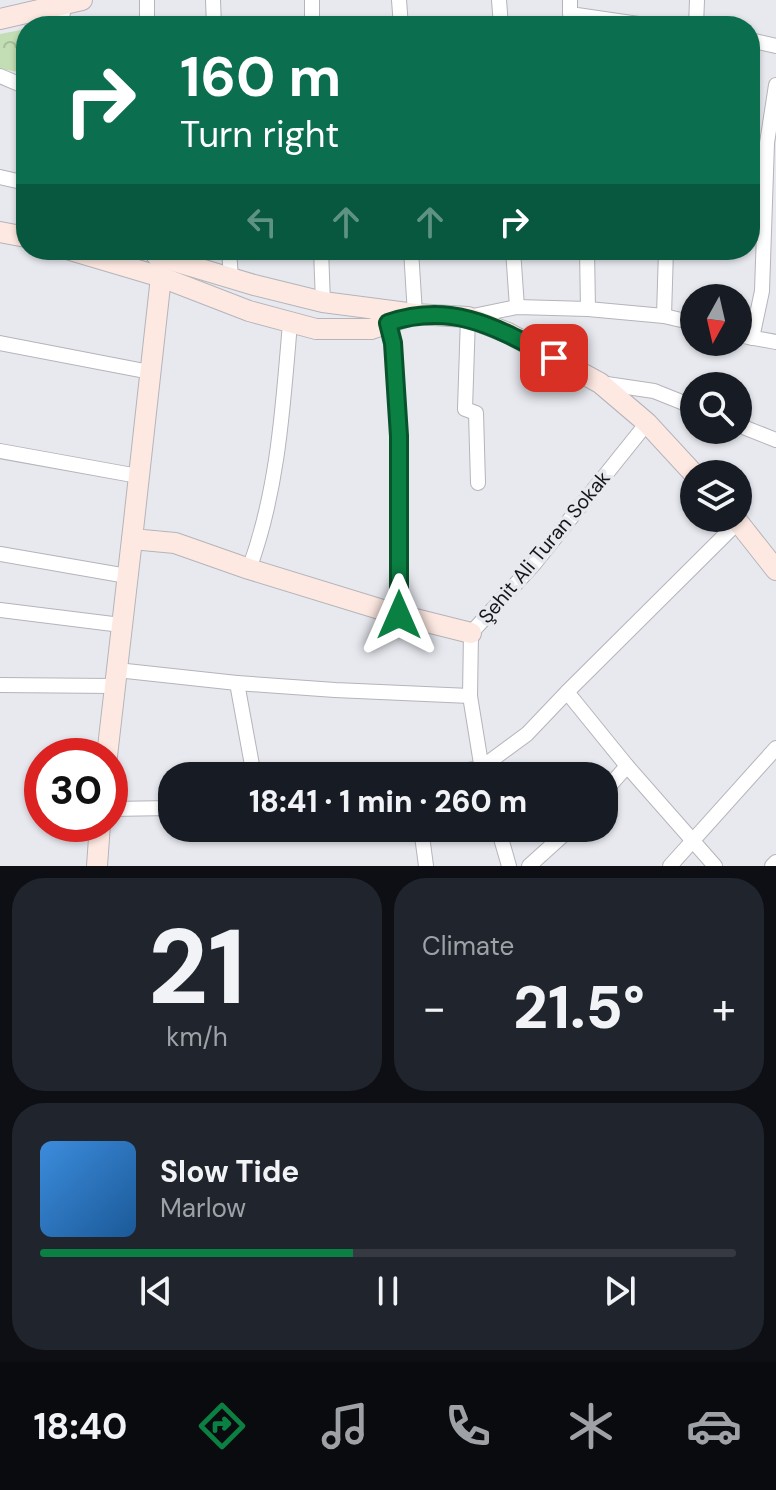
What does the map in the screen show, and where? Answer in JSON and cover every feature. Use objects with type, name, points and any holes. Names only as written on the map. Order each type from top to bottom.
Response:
[{"type":"street","points":[[0,19],[73,2]]},
{"type":"street","points":[[752,317],[762,291],[767,143],[776,85]]},
{"type":"street","points":[[104,260],[161,277],[249,311],[316,329],[371,329],[415,314]]},
{"type":"street","points":[[109,738],[161,277],[157,260]]},
{"type":"street","points":[[177,260],[323,302],[415,314],[468,317],[517,307],[588,309],[680,320]]},
{"type":"street","points":[[230,260],[231,278]]},
{"type":"street","points":[[321,260],[323,302]]},
{"type":"street","points":[[412,260],[415,314]]},
{"type":"street","points":[[514,260],[517,307]]},
{"type":"street","points":[[587,260],[588,309]]},
{"type":"street","points":[[664,316],[666,260]]},
{"type":"street","points":[[468,317],[508,333],[600,383],[647,423],[681,460]]},
{"type":"street","points":[[468,317],[465,409],[476,413],[478,483]]},
{"type":"street","points":[[249,569],[264,530],[283,407],[290,323]]},
{"type":"street","points":[[388,323],[393,343],[399,436],[399,615]]},
{"type":"street","points":[[752,337],[776,342]]},
{"type":"street","points":[[0,343],[150,372]]},
{"type":"street","points":[[600,383],[654,391],[680,401]]},
{"type":"street","name":"Şehit Ali Turan Sokak","points":[[480,762],[470,696],[471,633],[534,564],[647,423]]},
{"type":"street","points":[[752,431],[776,440]]},
{"type":"street","points":[[0,451],[138,476]]},
{"type":"street","points":[[494,762],[527,734],[724,532]]},
{"type":"street","points":[[746,532],[776,570]]},
{"type":"street","points":[[132,539],[175,543],[399,615],[471,633]]},
{"type":"street","points":[[0,554],[127,576]]},
{"type":"street","points":[[0,610],[121,625]]},
{"type":"street","points":[[0,685],[115,678],[470,696]]},
{"type":"street","points":[[237,683],[251,762]]},
{"type":"street","points":[[567,692],[715,866]]},
{"type":"street","points":[[670,866],[776,748]]},
{"type":"street","points":[[618,776],[627,766]]},
{"type":"street","points":[[128,809],[158,808]]},
{"type":"street","points":[[97,866],[99,842]]},
{"type":"street","points":[[423,842],[426,866]]},
{"type":"street","points":[[502,842],[509,866]]},
{"type":"street","points":[[529,866],[556,842]]},
{"type":"green space","points":[[16,31],[16,71],[0,69],[0,34]]},
{"type":"route","points":[[399,615],[399,436],[393,343],[388,323],[415,314],[468,317],[508,333],[554,358]]}]
